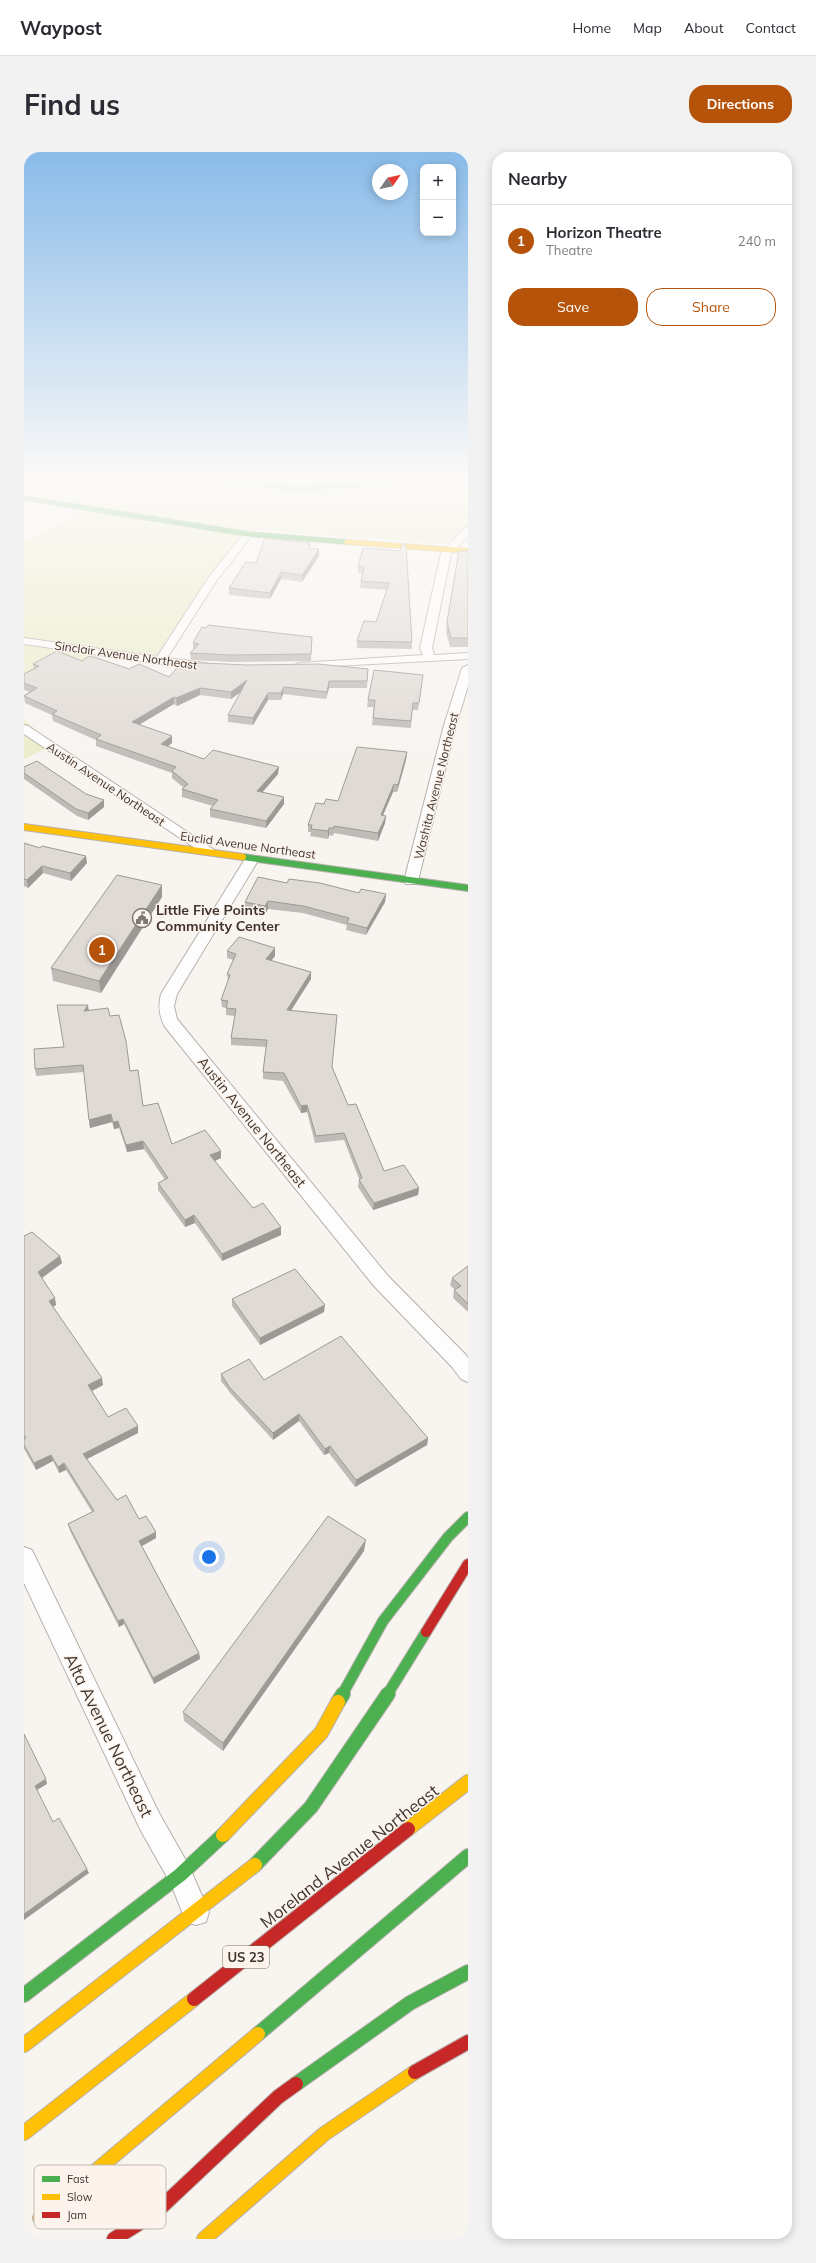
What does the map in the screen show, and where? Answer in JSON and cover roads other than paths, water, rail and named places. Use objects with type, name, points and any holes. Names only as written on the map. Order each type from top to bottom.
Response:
[{"type":"main road","name":"Euclid Avenue Northeast","points":[[24,827],[209,851],[252,859],[468,888]]},
{"type":"main road","points":[[24,1995],[180,1875],[249,1810],[321,1733],[384,1621],[448,1537],[468,1517]]},
{"type":"main road","points":[[24,2045],[256,1864],[311,1807],[375,1714],[468,1564]]},
{"type":"main road","name":"Moreland Avenue Northeast","points":[[24,2133],[468,1782]]},
{"type":"main road","points":[[103,2165],[468,1856]]},
{"type":"main road","points":[[166,2203],[278,2097],[410,2002],[468,1972]]},
{"type":"main road","points":[[207,2237],[324,2134],[427,2064],[468,2042]]},
{"type":"main road","points":[[114,2239],[130,2229]]},
{"type":"main road","points":[[144,2233],[146,2229]]},
{"type":"street","points":[[160,661],[216,575]]},
{"type":"street","points":[[429,658],[426,648],[442,575]]},
{"type":"street","name":"Sinclair Avenue Northeast","points":[[24,640],[160,661],[216,667]]},
{"type":"street","points":[[288,666],[468,656]]},
{"type":"street","name":"Washita Avenue Northeast","points":[[411,881],[450,725],[468,668]]},
{"type":"street","name":"Austin Avenue Northeast","points":[[24,729],[209,851]]},
{"type":"street","name":"Austin Avenue Northeast","points":[[252,859],[169,994],[165,1004],[166,1013],[172,1023],[381,1281],[465,1367]]},
{"type":"street","name":"Alta Avenue Northeast","points":[[24,1558],[150,1822],[180,1875],[196,1912]]},
{"type":"place","name":"Little Five Points Community Center","points":[[142,918]]},
{"type":"place","name":"Horizon Theatre","points":[[102,950]]}]
